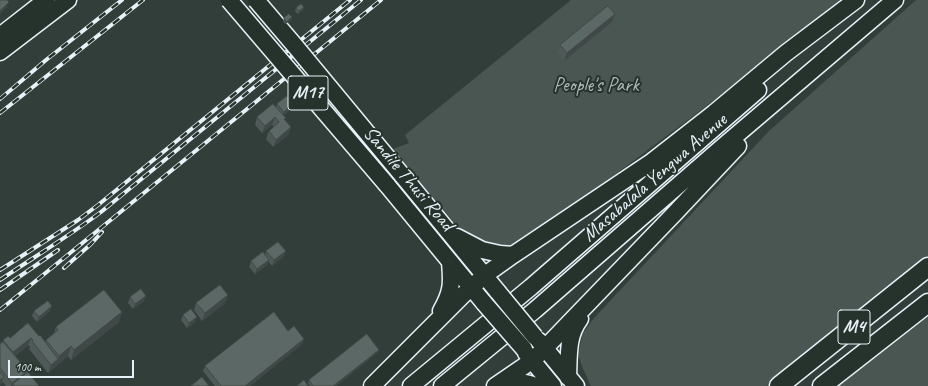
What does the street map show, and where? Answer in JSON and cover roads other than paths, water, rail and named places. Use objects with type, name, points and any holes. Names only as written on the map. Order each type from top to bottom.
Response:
[{"type":"highway","name":"M4","points":[[779,386],[928,268]]},
{"type":"highway","name":"M4","points":[[822,386],[928,303]]},
{"type":"main road","points":[[0,36],[46,0]]},
{"type":"main road","points":[[0,52],[68,0]]},
{"type":"main road","name":"Sandile Thusi Road","points":[[229,0],[387,185],[553,386]]},
{"type":"main road","name":"Sandile Thusi Road","points":[[256,0],[572,381]]},
{"type":"main road","points":[[372,386],[471,287],[485,275],[650,163],[786,53],[856,0]]},
{"type":"main road","name":"Masabalala Yengwa Avenue","points":[[411,386],[531,287],[861,0]]},
{"type":"main road","name":"Masabalala Yengwa Avenue","points":[[442,386],[535,310],[720,149],[895,0]]},
{"type":"main road","points":[[495,386],[540,343],[612,279],[730,153],[863,28]]},
{"type":"main road","points":[[450,234],[482,250],[513,255]]},
{"type":"main road","points":[[433,325],[449,295],[452,282],[450,262]]},
{"type":"main road","points":[[572,381],[570,341],[573,331],[577,323],[612,279]]},
{"type":"main road","points":[[503,386],[520,382],[535,386]]},
{"type":"railway","points":[[0,99],[46,60],[122,0]]},
{"type":"railway","points":[[0,113],[143,0]]},
{"type":"railway","points":[[0,270],[78,220],[98,205],[350,0]]},
{"type":"railway","points":[[0,280],[101,212],[361,0]]},
{"type":"railway","points":[[0,310],[381,0]]},
{"type":"railway","points":[[64,268],[102,232]]},
{"type":"railway","points":[[0,290],[58,250]]},
{"type":"park label","name":"People's Park","points":[[596,86]]}]
